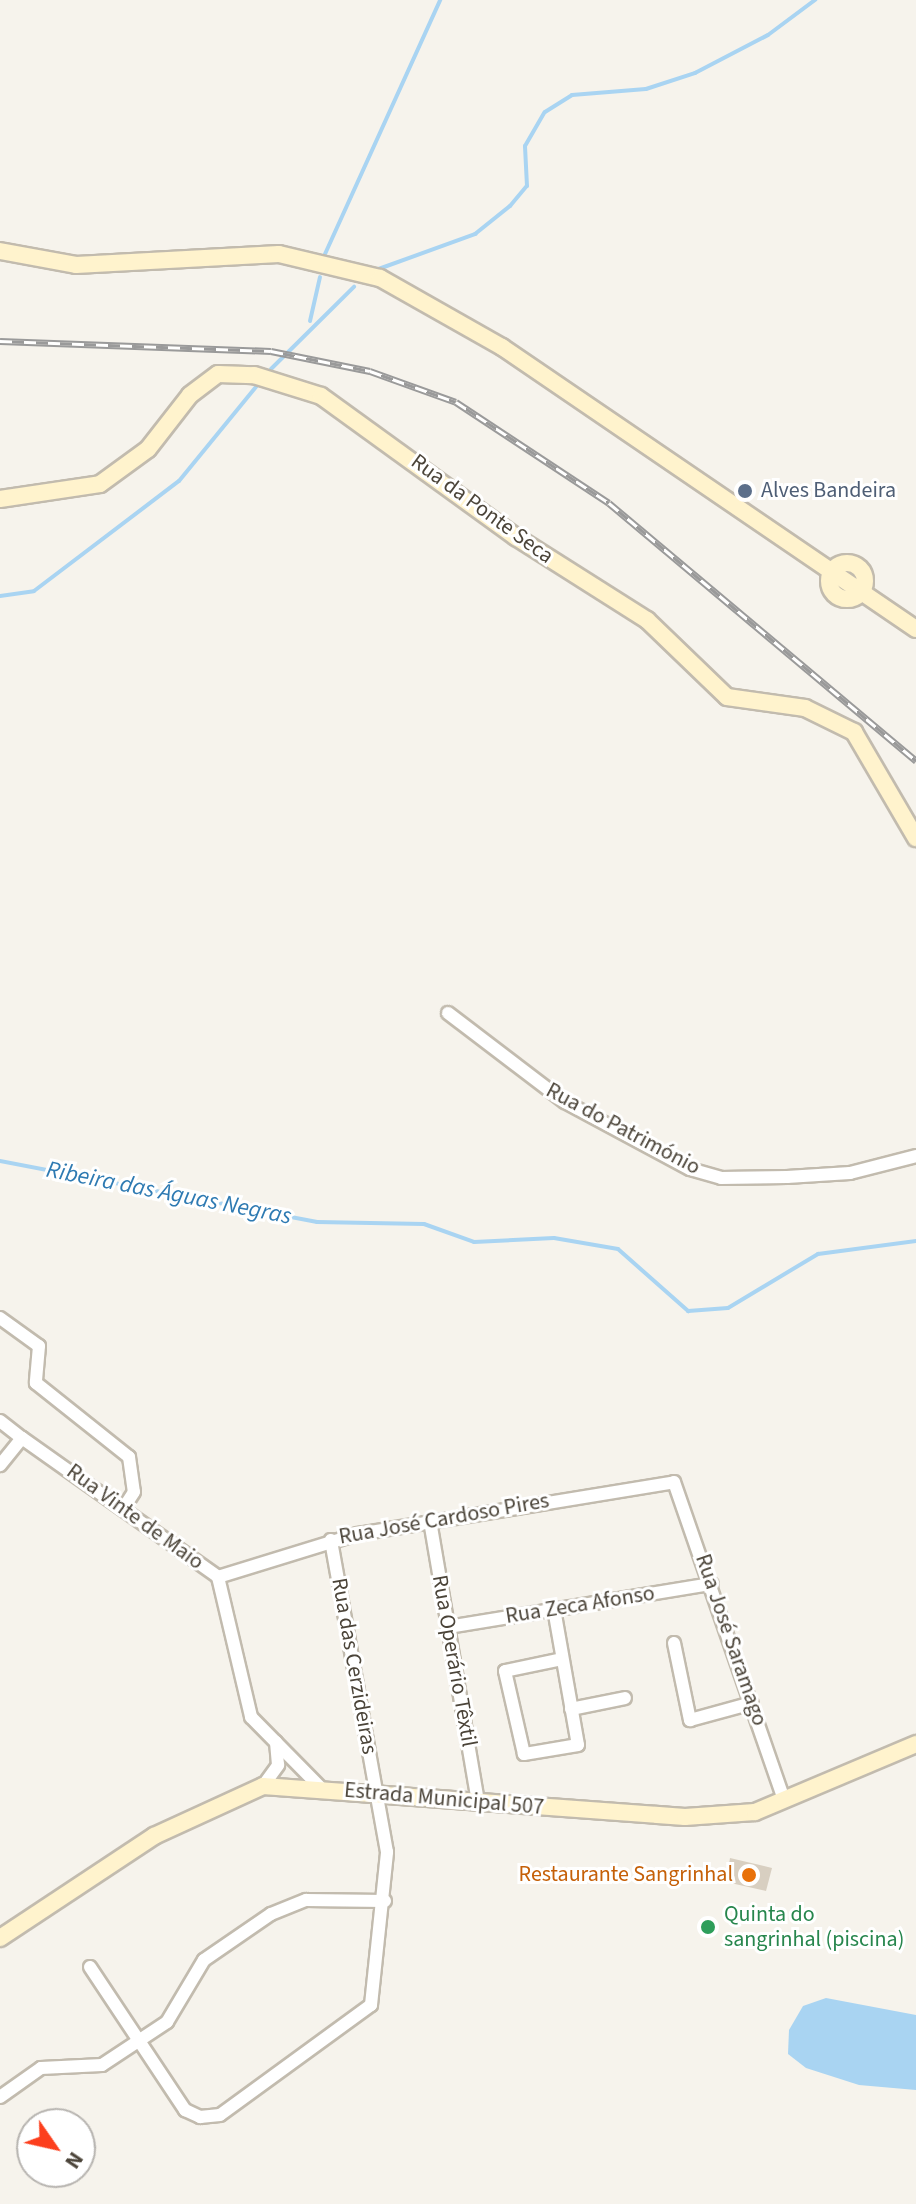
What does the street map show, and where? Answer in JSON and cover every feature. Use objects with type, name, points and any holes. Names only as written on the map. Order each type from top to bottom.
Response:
[{"type":"street","points":[[0,251],[76,265],[279,254],[380,278],[430,303],[831,571],[838,597],[861,592],[916,629]]},
{"type":"street","name":"Rua da Ponte Seca","points":[[0,499],[100,484],[148,449],[190,395],[218,374],[254,375],[321,396],[516,537],[647,620],[727,697],[805,708],[854,732],[916,838]]},
{"type":"street","points":[[831,571],[841,563],[858,566],[861,592]]},
{"type":"street","name":"Rua do Património","points":[[448,1013],[554,1095],[690,1169],[721,1178],[787,1177],[850,1173],[916,1156]]},
{"type":"street","points":[[0,1318],[39,1346],[36,1383],[129,1457],[134,1492],[123,1509]]},
{"type":"street","name":"Rua Vinte de Maio","points":[[0,1421],[218,1577],[251,1717],[322,1789]]},
{"type":"street","points":[[0,1465],[22,1438]]},
{"type":"street","name":"Rua José Cardoso Pires","points":[[218,1577],[331,1540],[674,1482]]},
{"type":"street","name":"Rua José Saramago","points":[[674,1482],[712,1584],[784,1800]]},
{"type":"street","name":"Rua Operário Têxtil","points":[[430,1521],[478,1801]]},
{"type":"street","name":"Rua das Cerzideiras","points":[[90,1967],[185,2110],[220,2115],[371,2005],[385,1901],[387,1852],[331,1540]]},
{"type":"street","name":"Rua Zeca Afonso","points":[[448,1627],[712,1584]]},
{"type":"street","points":[[554,1609],[578,1745],[524,1754],[505,1671],[562,1659]]},
{"type":"street","points":[[674,1643],[690,1720],[752,1703]]},
{"type":"street","points":[[571,1709],[625,1698]]},
{"type":"street","points":[[263,1786],[278,1765],[276,1742]]},
{"type":"street","name":"Estrada Municipal 507","points":[[0,1938],[154,1836],[263,1786],[685,1817],[755,1812],[916,1744]]},
{"type":"street","points":[[0,2097],[41,2068],[102,2065],[177,2013],[204,1960],[271,1914],[306,1900],[385,1901]]},
{"type":"water","points":[[826,1998],[916,2015],[916,2090],[859,2085],[806,2068],[788,2054],[789,2030],[803,2006]]},
{"type":"building","name":"Restaurante Sangrinhal","points":[[730,1858],[772,1868],[766,1891],[726,1882]]},
{"type":"waterway","points":[[325,254],[440,0]]},
{"type":"waterway","points":[[373,271],[475,234],[510,206],[527,186],[525,146],[545,112],[572,95],[646,89],[695,73],[768,35],[815,0]]},
{"type":"waterway","points":[[310,321],[320,277]]},
{"type":"waterway","points":[[271,369],[354,287]]},
{"type":"waterway","points":[[0,596],[34,591],[179,481],[256,387]]},
{"type":"waterway","name":"Ribeira das Águas Negras","points":[[0,1161],[317,1222],[424,1224],[474,1242],[554,1238],[618,1249],[688,1311],[728,1308],[818,1254],[916,1241]]},
{"type":"railway","points":[[0,341],[271,351],[370,371],[456,402],[609,503],[916,761]]},
{"type":"place","name":"Alves Bandeira","points":[[745,491]]},
{"type":"place","name":"Restaurante Sangrinhal","points":[[749,1875]]},
{"type":"place","name":"Quinta do sangrinhal (piscina)","points":[[708,1927]]}]
